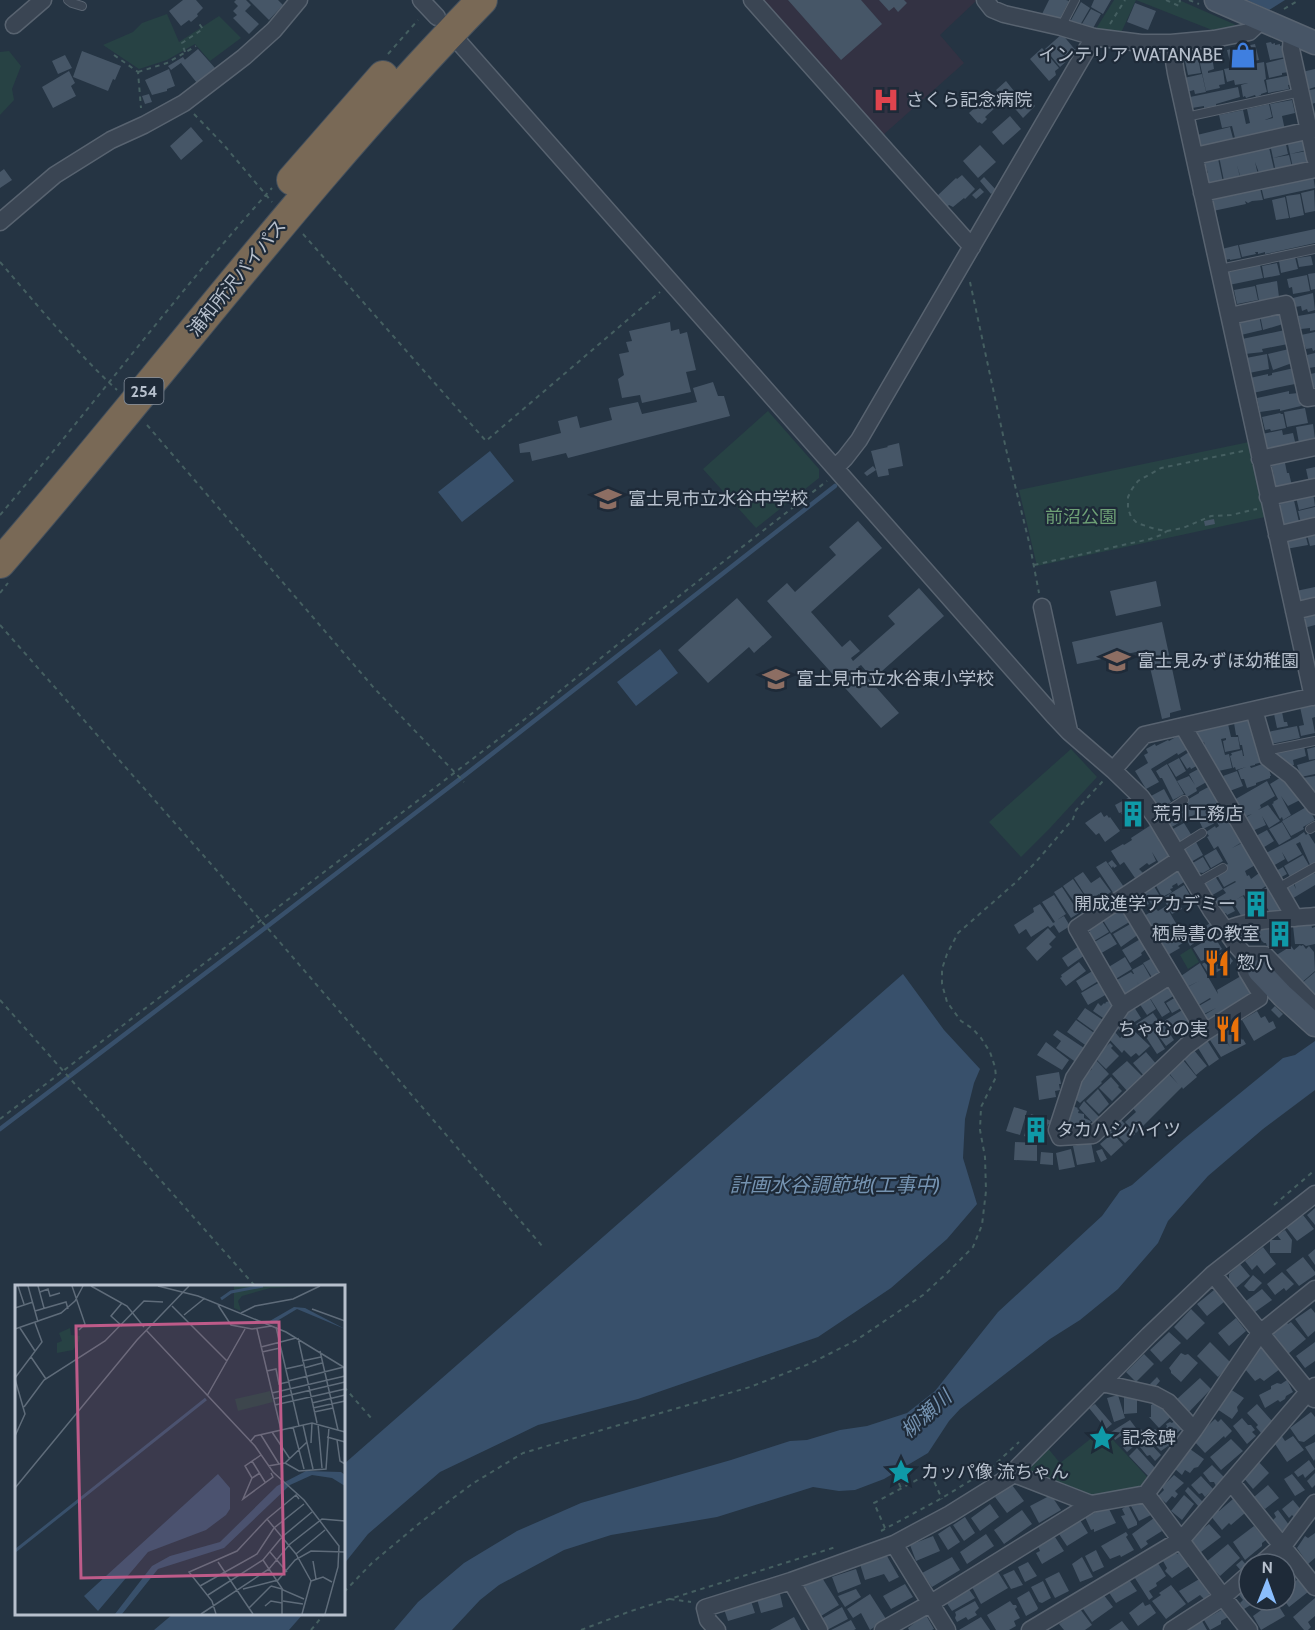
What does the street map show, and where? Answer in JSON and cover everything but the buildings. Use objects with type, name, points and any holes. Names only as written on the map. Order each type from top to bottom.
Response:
[{"type":"highway","name":"浦和所沢バイパス","points":[[0,534],[119,393],[275,200],[440,12],[482,0]]},
{"type":"highway","name":"浦和所沢バイパス","points":[[0,563],[119,393]]},
{"type":"main road","points":[[1216,0],[1315,43]]},
{"type":"main road","points":[[1252,963],[1315,1025]]},
{"type":"street","points":[[14,25],[43,0]]},
{"type":"street","points":[[985,0],[992,9],[1004,14],[1061,27],[1096,38],[1141,43],[1214,39],[1249,32],[1262,20]]},
{"type":"street","points":[[0,222],[55,175],[111,140],[184,103],[244,57],[274,30],[295,1]]},
{"type":"street","points":[[754,1],[972,247]]},
{"type":"street","points":[[440,12],[671,283],[954,603],[1070,732],[1142,797],[1195,884],[1252,963]]},
{"type":"street","points":[[1292,33],[1291,48],[1300,92],[1312,130],[1315,158]]},
{"type":"street","points":[[841,473],[845,458],[859,440],[1096,38]]},
{"type":"street","points":[[1113,770],[1144,735],[1314,696],[1202,193],[1176,73],[1172,43]]},
{"type":"street","points":[[1195,156],[1312,130]]},
{"type":"street","points":[[1202,193],[1315,169]]},
{"type":"street","points":[[1230,316],[1286,304],[1307,398],[1315,397]]},
{"type":"street","points":[[1259,454],[1315,447]]},
{"type":"street","points":[[1269,501],[1315,487]]},
{"type":"street","points":[[1277,535],[1315,526]]},
{"type":"street","points":[[1294,611],[1315,606]]},
{"type":"street","points":[[1042,607],[1070,732]]},
{"type":"street","points":[[1254,710],[1268,758],[1291,776],[1315,806]]},
{"type":"street","points":[[1184,726],[1295,918]]},
{"type":"street","points":[[1122,1006],[1077,928],[1124,897],[1177,854]]},
{"type":"street","points":[[1124,897],[1205,1032]]},
{"type":"street","points":[[1226,930],[1235,926],[1315,916]]},
{"type":"street","points":[[1171,975],[1122,1006],[1074,1078],[1057,1130],[1060,1137],[1093,1135],[1186,1046],[1259,998],[1259,991],[1247,971],[1252,963],[1265,955],[1315,1007]]},
{"type":"street","points":[[717,1630],[708,1620],[705,1608],[791,1581],[890,1536],[950,1514],[1014,1474],[1016,1468],[1212,1274],[1315,1194]]},
{"type":"street","points":[[1030,1630],[1182,1539],[1313,1393],[1212,1274]]},
{"type":"street","points":[[883,1630],[1091,1504],[1146,1494],[1194,1430],[1260,1333],[1315,1289]]},
{"type":"street","points":[[1102,1383],[1155,1395],[1168,1402],[1194,1430]]},
{"type":"street","points":[[1014,1474],[1091,1504]]},
{"type":"street","points":[[1232,1482],[1315,1587]]},
{"type":"street","points":[[1146,1494],[1249,1630]]},
{"type":"street","points":[[1275,1552],[1286,1542],[1315,1503]]},
{"type":"street","points":[[890,1536],[947,1630]]},
{"type":"street","points":[[791,1581],[819,1630]]},
{"type":"street","points":[[1172,1630],[1222,1597],[1237,1584]]},
{"type":"lane","points":[[68,0],[82,6]]},
{"type":"lane","points":[[1061,27],[1075,0]]},
{"type":"lane","points":[[1186,117],[1300,92]]},
{"type":"lane","points":[[1220,269],[1315,249]]},
{"type":"lane","points":[[1266,751],[1315,741]]},
{"type":"lane","points":[[1156,818],[1184,800]]},
{"type":"lane","points":[[1177,854],[1202,833]]},
{"type":"lane","points":[[1278,888],[1315,867]]},
{"type":"lane","points":[[1195,884],[1222,868]]},
{"type":"path","points":[[1096,38],[1113,20],[1125,0]]},
{"type":"path","points":[[1166,0],[1179,6],[1180,0]]},
{"type":"path","points":[[1283,10],[1299,0]]},
{"type":"path","points":[[185,52],[182,43],[203,28],[197,21]]},
{"type":"path","points":[[138,72],[166,63],[196,46]]},
{"type":"path","points":[[114,54],[138,72],[144,125]]},
{"type":"path","points":[[184,103],[275,200],[486,441],[671,283]]},
{"type":"path","points":[[0,515],[119,393],[198,273],[275,200]]},
{"type":"path","points":[[0,262],[119,393],[374,688],[464,782]]},
{"type":"path","points":[[968,275],[1042,607]]},
{"type":"path","points":[[1259,454],[1161,468],[1138,482],[1128,497],[1128,508],[1131,517],[1137,523],[1167,531],[1183,528],[1211,516],[1231,515],[1269,501]]},
{"type":"path","points":[[0,1119],[455,772],[841,473]]},
{"type":"path","points":[[1034,565],[1150,539],[1161,536],[1167,531]]},
{"type":"path","points":[[0,626],[271,932],[543,1247]]},
{"type":"path","points":[[345,1591],[372,1563],[421,1522],[472,1484],[524,1453],[750,1387],[808,1364],[855,1341],[923,1295],[946,1275],[973,1246],[982,1225],[986,1191],[985,1157],[980,1130],[981,1107],[996,1077],[990,1052],[981,1038],[961,1021],[947,1002],[942,984],[942,969],[958,933],[1035,863],[1073,819],[1076,810],[1113,770]]},
{"type":"path","points":[[0,1000],[253,1285]]},
{"type":"path","points":[[345,1388],[372,1419]]},
{"type":"path","points":[[877,1533],[890,1536],[942,1498],[928,1474],[874,1503],[890,1536]]},
{"type":"path","points":[[895,1475],[901,1488]]},
{"type":"path","points":[[580,1630],[668,1599],[837,1547]]},
{"type":"path","points":[[668,1599],[689,1602],[705,1608]]},
{"type":"path","points":[[311,1630],[323,1615]]},
{"type":"shaded area","name":"さくら記念病院","points":[[759,0],[976,1],[940,35],[964,63],[882,136]]},
{"type":"green space","points":[[1114,0],[1136,0],[1120,35],[1094,32]]},
{"type":"green space","points":[[1136,0],[1179,0],[1236,25],[1226,29],[1212,30]]},
{"type":"green space","points":[[167,14],[179,42],[219,16],[241,38],[210,61],[195,44],[167,60],[139,69],[103,45],[133,32],[142,23]]},
{"type":"green space","points":[[9,51],[21,66],[12,89],[14,100],[0,115],[0,52]]},
{"type":"green space","points":[[768,411],[819,469],[819,478],[756,528],[703,469]]},
{"type":"green space","name":"前沼公園","points":[[1249,442],[1265,517],[1037,566],[1019,490]]},
{"type":"green space","points":[[1071,749],[1097,777],[1021,857],[989,822]]},
{"type":"green space","points":[[1191,948],[1199,962],[1188,969],[1180,955]]},
{"type":"green space","points":[[1103,1429],[1150,1480],[1141,1491],[1097,1497],[1025,1474],[1022,1467],[1046,1446],[1060,1463]]},
{"type":"water","points":[[1247,0],[1285,0],[1269,10]]},
{"type":"water","points":[[490,451],[514,481],[462,522],[438,492]]},
{"type":"water","points":[[660,649],[678,673],[636,706],[617,682]]},
{"type":"water","name":"計画水谷調節地(工事中)","points":[[903,974],[944,1030],[980,1069],[965,1119],[963,1158],[977,1204],[947,1239],[891,1288],[818,1337],[638,1399],[538,1425],[440,1472],[368,1534],[345,1563],[345,1463]]},
{"type":"water","name":"柳瀬川","points":[[1315,1041],[1315,1090],[1263,1129],[1208,1176],[1168,1221],[1158,1243],[1118,1289],[960,1409],[949,1421],[928,1453],[884,1479],[855,1490],[839,1491],[813,1487],[717,1517],[611,1535],[564,1550],[499,1585],[480,1600],[452,1630],[394,1630],[418,1602],[464,1563],[517,1531],[581,1503],[790,1441],[807,1440],[840,1430],[867,1426],[907,1413],[935,1391],[998,1312],[1102,1216],[1120,1191],[1132,1185],[1283,1058],[1295,1055]]},
{"type":"water","points":[[172,1615],[302,1615],[289,1630],[154,1630]]},
{"type":"waterway","points":[[0,1129],[465,775],[835,486]]},
{"type":"place","name":"インテリア WATANABE","points":[[1243,55]]},
{"type":"place","name":"さくら記念病院","points":[[886,100]]},
{"type":"place","name":"富士見市立水谷中学校","points":[[608,499]]},
{"type":"place","name":"富士見みずほ幼稚園","points":[[1117,661]]},
{"type":"place","name":"富士見市立水谷東小学校","points":[[776,679]]},
{"type":"place","name":"荒引工務店","points":[[1133,814]]},
{"type":"place","name":"開成進学アカデミー","points":[[1256,904]]},
{"type":"place","name":"栖鳥書の教室","points":[[1280,934]]},
{"type":"place","name":"惣八","points":[[1217,963]]},
{"type":"place","name":"ちゃむの実","points":[[1228,1029]]},
{"type":"place","name":"タカハシハイツ","points":[[1036,1130]]},
{"type":"place","name":"記念碑","points":[[1102,1438]]},
{"type":"place","name":"カッパ像 流ちゃん","points":[[901,1472]]}]
